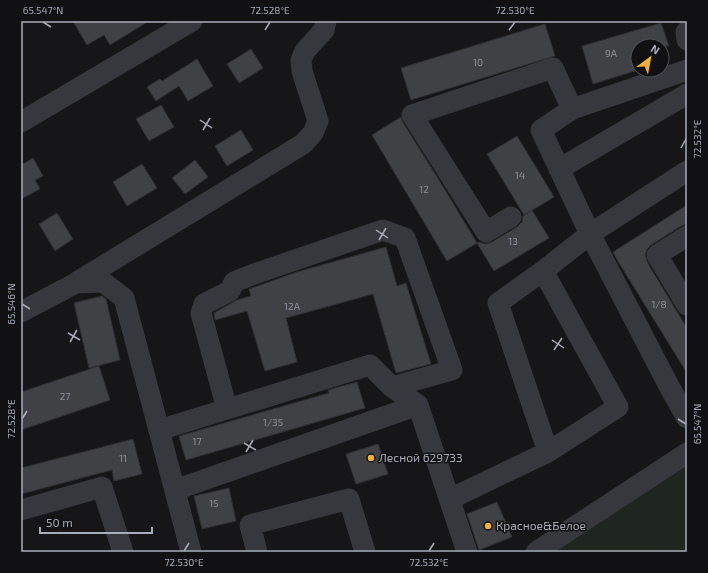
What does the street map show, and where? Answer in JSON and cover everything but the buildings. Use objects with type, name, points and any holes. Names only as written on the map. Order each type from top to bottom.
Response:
[{"type":"street","points":[[21,122],[192,21]]},
{"type":"street","points":[[21,312],[76,283],[303,144],[313,133],[318,121],[302,71],[301,60],[305,50],[324,30],[326,21]]},
{"type":"street","points":[[687,31],[687,40]]},
{"type":"street","points":[[511,218],[486,232],[412,115],[553,68],[572,109]]},
{"type":"street","points":[[687,70],[572,109],[541,130],[590,234],[687,418]]},
{"type":"street","points":[[559,169],[687,94]]},
{"type":"street","points":[[548,452],[498,303],[543,271],[590,234],[687,172]]},
{"type":"street","points":[[227,409],[201,313],[204,304],[230,291],[234,282],[383,230],[405,238],[452,370],[392,387]]},
{"type":"street","points":[[687,236],[656,255],[687,305]]},
{"type":"street","points":[[450,499],[548,452],[618,407],[543,271]]},
{"type":"street","points":[[76,283],[103,282],[124,298],[191,552]]},
{"type":"street","points":[[159,430],[370,365],[392,387],[418,405],[467,552]]},
{"type":"street","points":[[175,490],[418,405]]},
{"type":"street","points":[[536,552],[687,453]]},
{"type":"street","points":[[21,510],[102,487],[123,552]]},
{"type":"street","points":[[257,552],[250,525],[349,499],[365,552]]},
{"type":"shaded area","points":[[687,463],[687,552],[540,552]]},
{"type":"place","name":"Лесной 629733","points":[[371,458]]},
{"type":"place","name":"Красное&Белое","points":[[488,526]]}]
